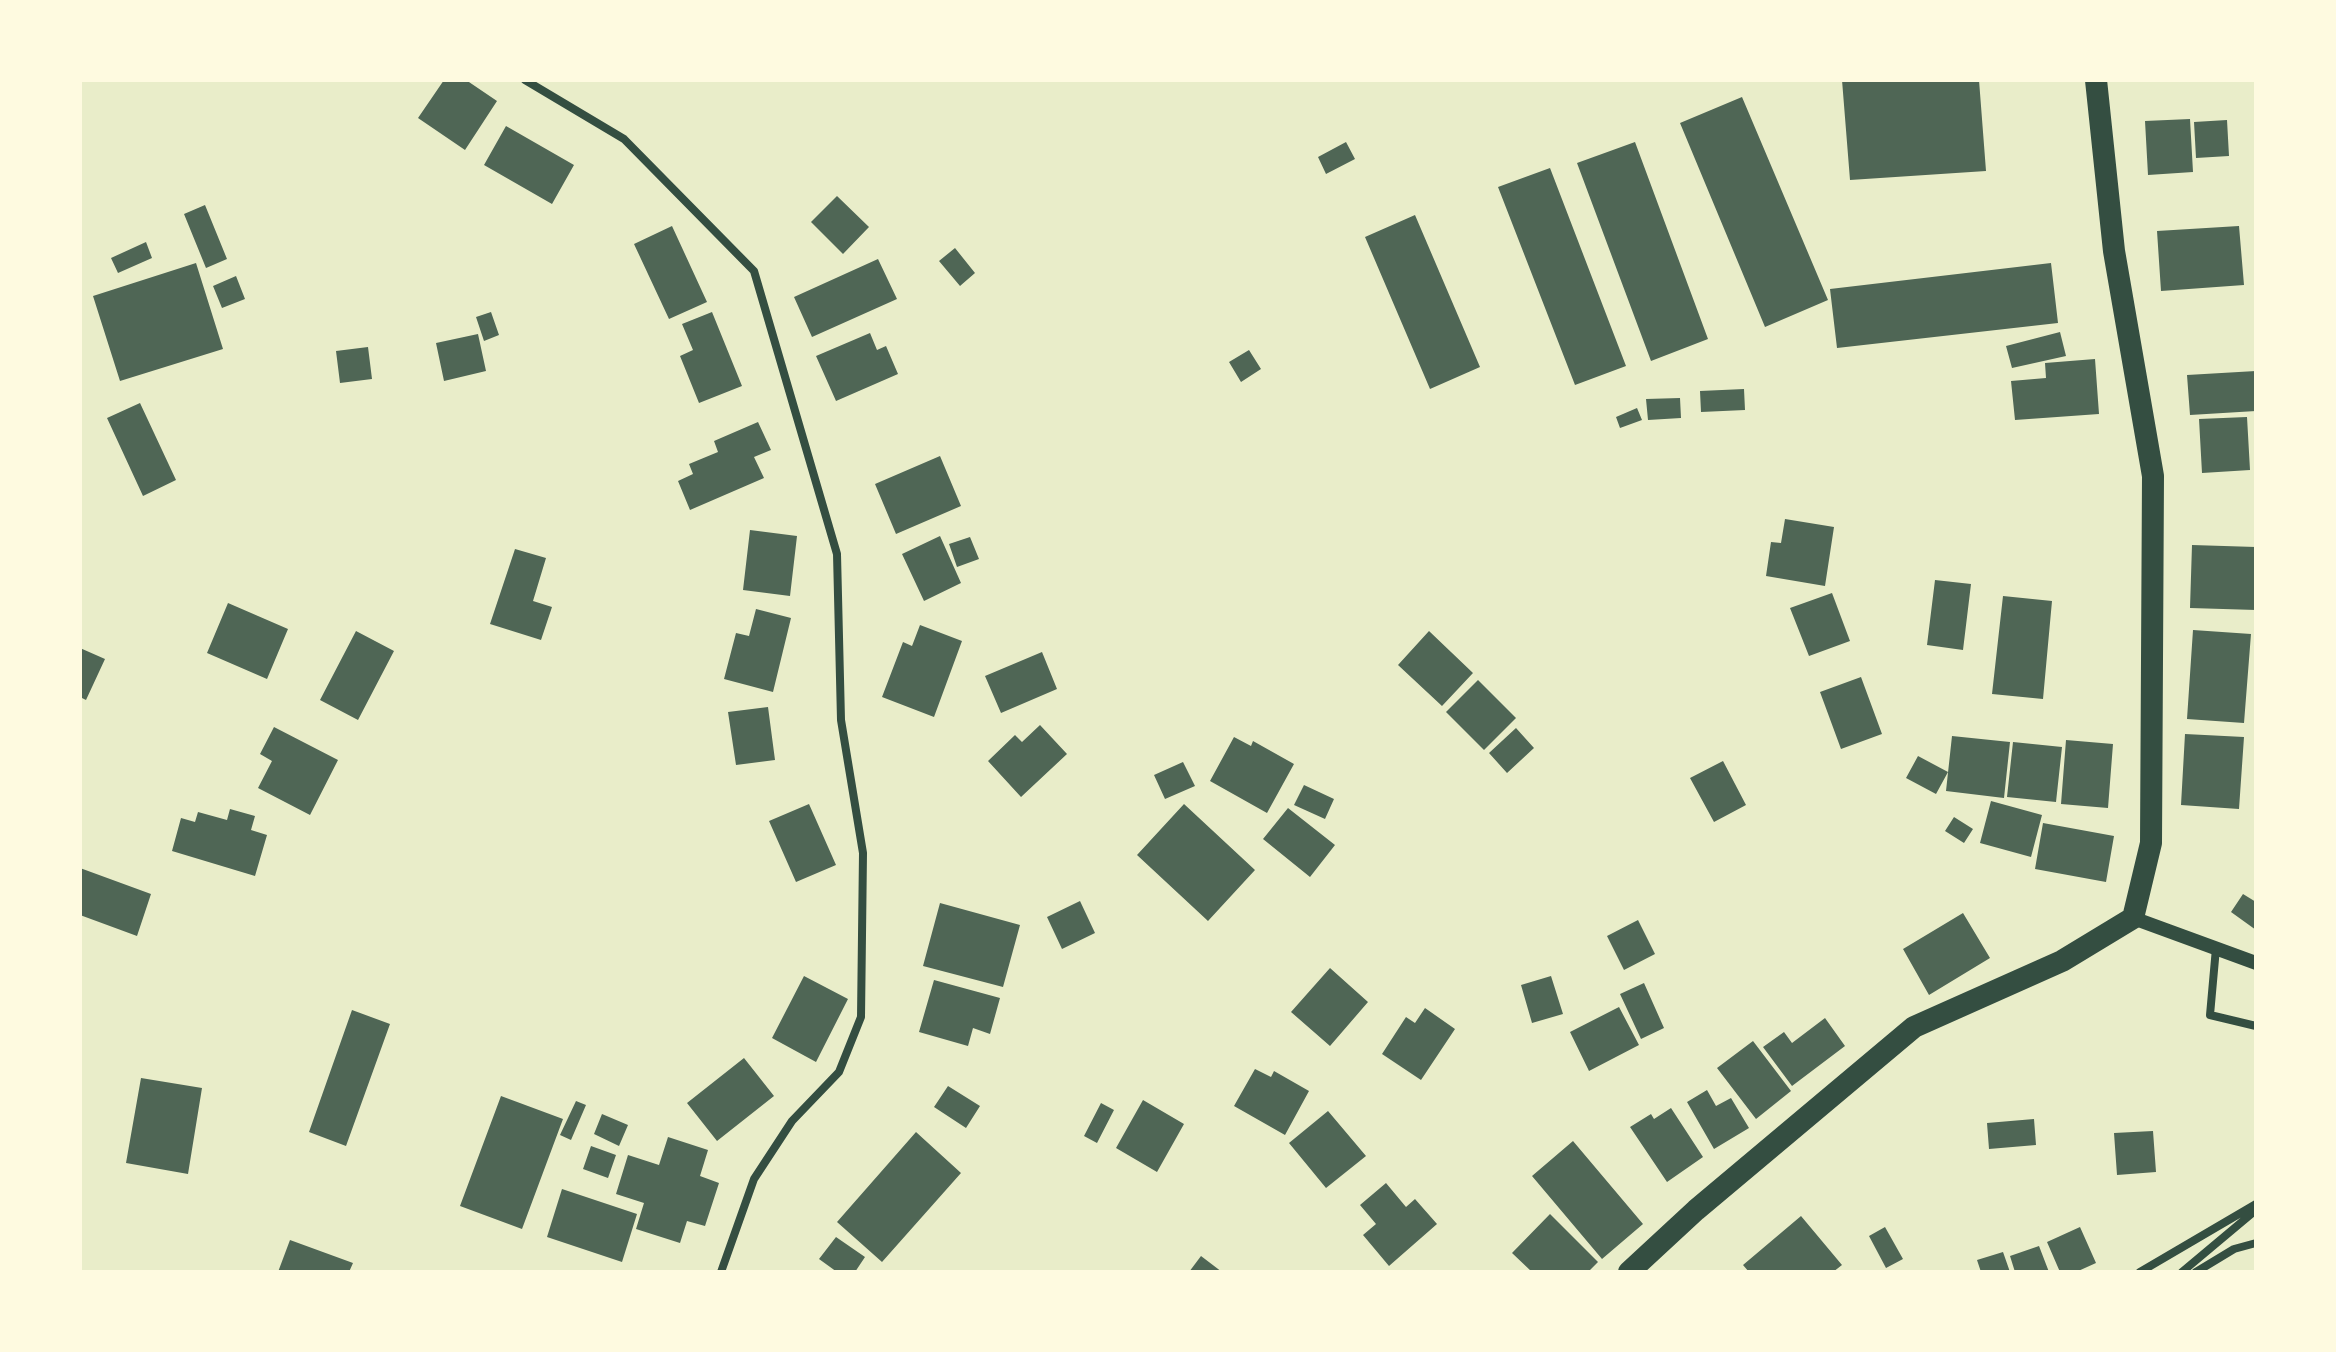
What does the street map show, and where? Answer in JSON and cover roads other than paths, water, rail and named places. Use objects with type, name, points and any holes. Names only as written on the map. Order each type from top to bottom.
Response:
[{"type":"highway","points":[[1629,1272],[1696,1210],[1914,1027],[2062,961],[2133,918],[2151,843],[2153,476],[2114,251],[2096,80]]},
{"type":"street","points":[[525,80],[624,139],[754,271],[837,554],[841,720],[863,853],[861,1017],[839,1072],[792,1121],[754,1179],[721,1272]]},
{"type":"street","points":[[2133,918],[2256,963]]},
{"type":"street","points":[[2216,948],[2210,1015],[2256,1026]]},
{"type":"street","points":[[2140,1272],[2256,1207]]},
{"type":"street","points":[[2182,1272],[2256,1207]]},
{"type":"street","points":[[2196,1272],[2234,1249],[2256,1243]]}]
